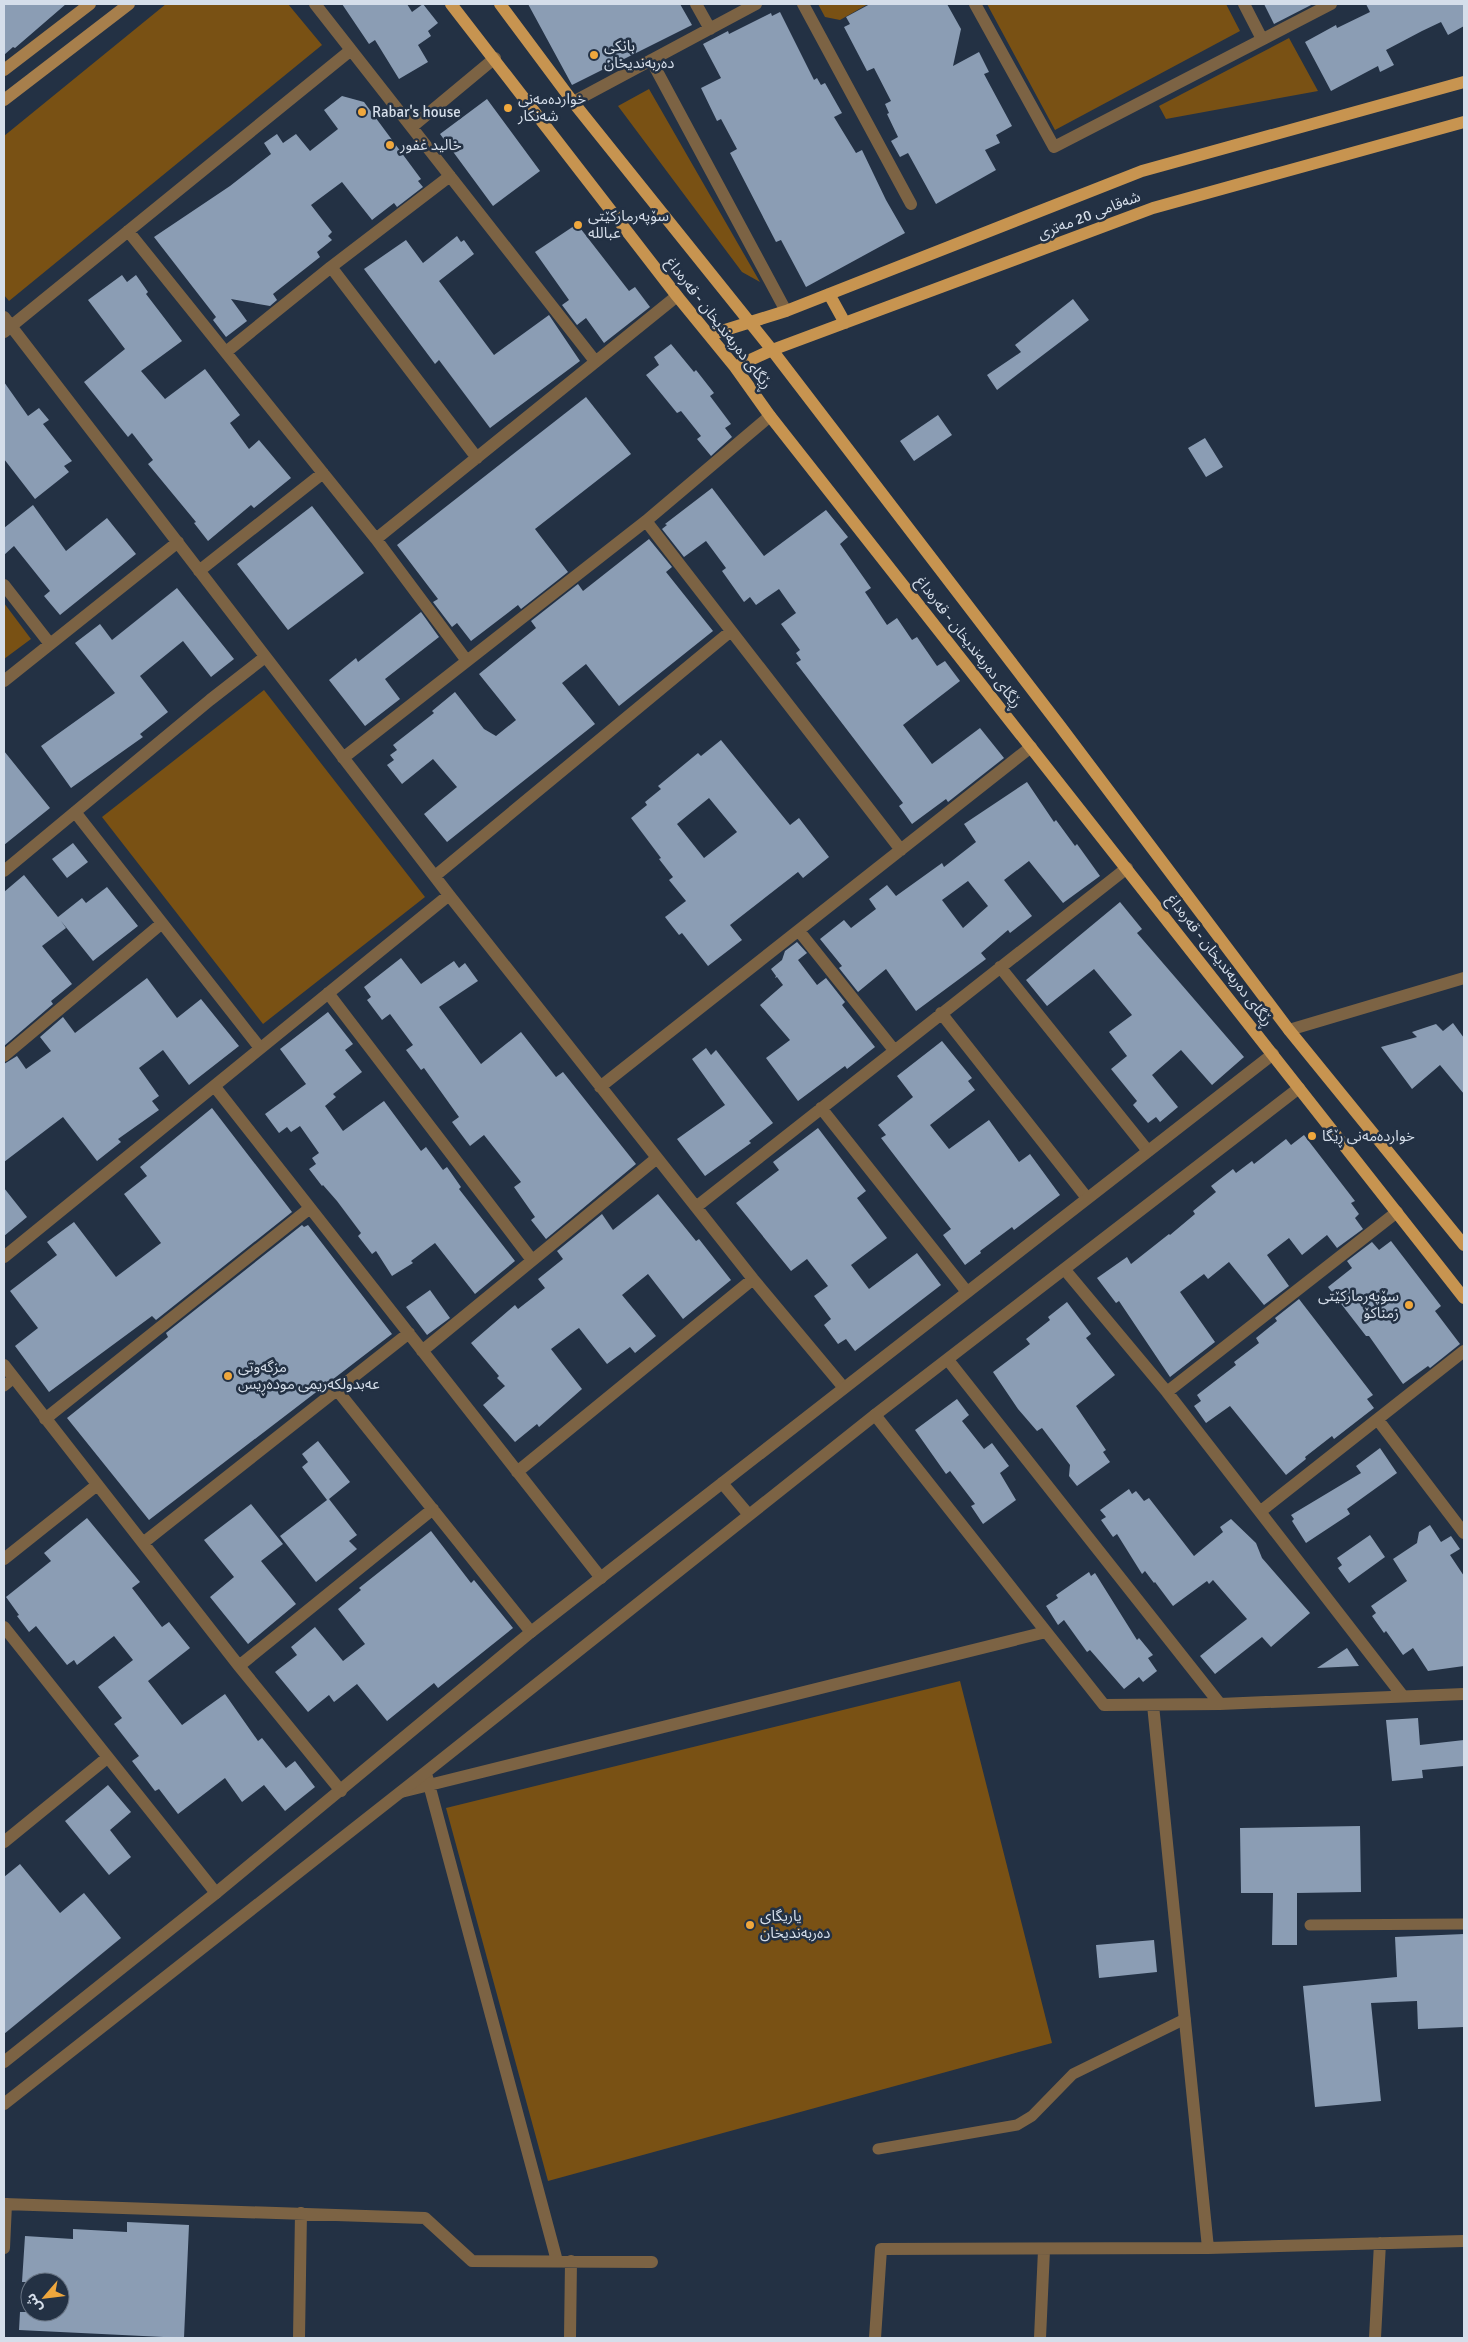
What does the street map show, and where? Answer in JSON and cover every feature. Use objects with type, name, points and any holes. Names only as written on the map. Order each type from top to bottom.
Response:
[{"type":"main road","points":[[4,70],[90,4]]},
{"type":"main road","points":[[4,100],[129,4]]},
{"type":"main road","name":"ڕێگای دەربەندیخان - قەرەداغ","points":[[451,4],[495,58],[677,296],[735,367],[770,416],[1464,1298]]},
{"type":"main road","name":"ڕێگای دەربەندیخان - قەرەداغ","points":[[500,4],[573,102],[772,350],[1060,726],[1289,1030],[1464,1245]]},
{"type":"main road","name":"شەقامی 20 مەتری","points":[[709,335],[786,311],[1142,171],[1464,82]]},
{"type":"main road","name":"شەقامی 20 مەتری","points":[[735,367],[772,350],[1153,208],[1464,122]]},
{"type":"main road","points":[[829,294],[845,323]]},
{"type":"street","points":[[315,4],[595,361]]},
{"type":"street","points":[[696,4],[710,29]]},
{"type":"street","points":[[573,102],[756,4]]},
{"type":"street","points":[[803,4],[911,204]]},
{"type":"street","points":[[975,4],[1054,147],[1332,4]]},
{"type":"street","points":[[1244,4],[1262,39]]},
{"type":"street","points":[[351,50],[128,231],[6,325],[178,542],[449,895],[600,1087],[753,1279],[844,1388]]},
{"type":"street","points":[[412,127],[495,58]]},
{"type":"street","points":[[651,60],[786,311]]},
{"type":"street","points":[[226,352],[331,267],[450,176]]},
{"type":"street","points":[[128,231],[376,539],[467,661]]},
{"type":"street","points":[[331,267],[477,458]]},
{"type":"street","points":[[376,539],[677,296]]},
{"type":"street","points":[[343,758],[646,521],[770,416]]},
{"type":"street","points":[[200,571],[323,473]]},
{"type":"street","points":[[646,521],[901,850]]},
{"type":"street","points":[[4,681],[178,542]]},
{"type":"street","points":[[4,585],[50,644]]},
{"type":"street","points":[[435,876],[731,631]]},
{"type":"street","points":[[4,870],[265,657]]},
{"type":"street","points":[[600,1087],[1031,747]]},
{"type":"street","points":[[75,812],[260,1048]]},
{"type":"street","points":[[696,1207],[1127,868]]},
{"type":"street","points":[[4,1257],[449,895]]},
{"type":"street","points":[[4,1056],[161,924]]},
{"type":"street","points":[[799,931],[894,1050]]},
{"type":"street","points":[[1000,967],[1148,1151]]},
{"type":"street","points":[[1289,1030],[1464,978]]},
{"type":"street","points":[[328,993],[532,1260]]},
{"type":"street","points":[[942,1013],[1087,1198]]},
{"type":"street","points":[[4,2062],[216,1893],[531,1632],[1272,1054]]},
{"type":"street","points":[[215,1087],[601,1578]]},
{"type":"street","points":[[428,1779],[749,1515],[875,1415],[1299,1088]]},
{"type":"street","points":[[821,1108],[967,1292]]},
{"type":"street","points":[[422,1351],[657,1158]]},
{"type":"street","points":[[46,1419],[310,1208]]},
{"type":"street","points":[[1167,1392],[1397,1212]]},
{"type":"street","points":[[1065,1270],[1167,1392],[1402,1695]]},
{"type":"street","points":[[517,1472],[753,1279]]},
{"type":"street","points":[[143,1544],[409,1333]]},
{"type":"street","points":[[1261,1511],[1464,1351]]},
{"type":"street","points":[[948,1360],[1220,1704]]},
{"type":"street","points":[[4,1366],[9,1382],[46,1419],[239,1666],[341,1791]]},
{"type":"street","points":[[337,1390],[531,1632]]},
{"type":"street","points":[[875,1415],[1104,1705],[1220,1704],[1402,1695],[1464,1694]]},
{"type":"street","points":[[1378,1420],[1464,1533]]},
{"type":"street","points":[[722,1483],[749,1515]]},
{"type":"street","points":[[4,1559],[97,1485]]},
{"type":"street","points":[[239,1666],[433,1509]]},
{"type":"street","points":[[4,1627],[216,1893]]},
{"type":"street","points":[[4,2104],[401,1792],[428,1779],[1046,1632]]},
{"type":"street","points":[[1153,1706],[1208,2248]]},
{"type":"street","points":[[4,1842],[107,1758]]},
{"type":"street","points":[[428,1779],[556,2261]]},
{"type":"street","points":[[4,2248],[5,2204],[425,2218],[472,2261],[652,2262]]},
{"type":"street","points":[[299,2338],[301,2213]]},
{"type":"street","points":[[875,2338],[881,2249],[1208,2248],[1464,2241]]},
{"type":"street","points":[[1375,2338],[1380,2243]]},
{"type":"street","points":[[1040,2338],[1044,2250]]},
{"type":"street","points":[[570,2338],[571,2261]]},
{"type":"lane","points":[[1310,1925],[1464,1924]]},
{"type":"lane","points":[[878,2149],[1017,2125],[1032,2116],[1073,2074],[1185,2019]]},
{"type":"shaded area","points":[[166,4],[288,4],[322,45],[9,301],[4,295],[4,136]]},
{"type":"shaded area","points":[[818,4],[868,4],[840,20],[825,17]]},
{"type":"shaded area","points":[[987,4],[1226,4],[1240,31],[1055,130]]},
{"type":"shaded area","points":[[1289,38],[1318,91],[1166,119],[1159,106]]},
{"type":"shaded area","points":[[649,89],[760,282],[742,272],[618,106]]},
{"type":"shaded area","points":[[4,603],[31,639],[4,659]]},
{"type":"shaded area","points":[[264,690],[425,897],[263,1024],[102,817]]},
{"type":"shaded area","name":"یاریگاى ده‌ربه‌ندیخان","points":[[960,1681],[1052,2043],[548,2181],[446,1808]]},
{"type":"building","points":[[4,4],[66,4],[15,48],[13,47],[4,55]]},
{"type":"building","points":[[342,4],[407,4],[412,12],[423,4],[438,23],[428,31],[431,36],[418,45],[428,62],[399,79],[375,40],[369,44]]},
{"type":"building","name":"بانکی دەربەندیخان","points":[[528,4],[680,4],[692,25],[572,85]]},
{"type":"building","points":[[870,4],[947,4],[961,29],[953,66],[979,52],[989,72],[984,74],[1012,126],[996,135],[1000,143],[985,150],[996,170],[936,204],[908,153],[900,157],[891,141],[898,137],[887,114],[889,113],[885,104],[891,101],[874,68],[867,71],[844,27],[850,24],[846,17]]},
{"type":"building","points":[[1264,4],[1313,4],[1274,24]]},
{"type":"building","points":[[1366,4],[1464,4],[1464,26],[1448,35],[1441,22],[1422,31],[1386,50],[1394,65],[1380,72],[1378,66],[1331,91],[1305,42],[1336,25],[1337,28],[1370,12]]},
{"type":"building","points":[[780,12],[814,80],[817,78],[821,85],[825,83],[842,113],[834,117],[856,153],[862,150],[886,200],[905,233],[806,287],[781,240],[776,242],[730,153],[737,149],[721,119],[717,121],[701,88],[721,78],[703,44],[728,31],[729,34],[771,13],[772,16]]},
{"type":"building","points":[[342,96],[364,102],[421,179],[418,181],[423,187],[397,207],[394,203],[372,220],[342,182],[311,205],[332,232],[328,236],[332,240],[317,252],[320,257],[273,294],[277,300],[270,306],[231,299],[247,321],[226,337],[213,320],[216,317],[154,237],[230,186],[271,154],[264,143],[277,134],[283,143],[296,134],[310,151],[338,129],[324,110]]},
{"type":"building","points":[[487,99],[540,171],[493,206],[440,134]]},
{"type":"building","points":[[577,224],[629,291],[635,287],[650,307],[604,343],[586,318],[577,325],[562,305],[569,300],[535,252]]},
{"type":"building","points":[[457,236],[461,242],[464,240],[474,254],[439,281],[494,355],[549,315],[580,361],[490,428],[439,360],[435,364],[364,269],[406,240],[423,263]]},
{"type":"building","points":[[122,275],[127,282],[136,275],[148,292],[146,294],[182,341],[141,371],[165,399],[205,369],[240,415],[230,423],[249,449],[259,440],[291,478],[254,508],[251,505],[208,541],[194,523],[196,522],[148,464],[153,460],[132,433],[128,437],[84,382],[125,349],[88,300]]},
{"type":"building","points":[[1073,299],[1089,320],[997,390],[987,375],[1021,352],[1015,345]]},
{"type":"building","points":[[671,344],[694,372],[696,370],[714,393],[710,396],[731,424],[725,428],[732,437],[711,456],[697,439],[701,436],[681,411],[677,413],[646,375],[659,365],[654,357]]},
{"type":"building","points":[[4,382],[28,416],[39,408],[49,420],[43,424],[72,461],[64,466],[69,472],[35,499],[4,459]]},
{"type":"building","points":[[586,397],[631,454],[535,529],[568,572],[521,609],[518,605],[471,641],[457,623],[452,627],[433,602],[438,599],[397,545]]},
{"type":"building","points":[[938,415],[952,435],[914,461],[900,441]]},
{"type":"building","points":[[1205,438],[1223,467],[1206,477],[1188,448]]},
{"type":"building","points":[[712,488],[764,556],[826,510],[848,537],[840,544],[871,588],[865,592],[887,625],[897,618],[912,640],[917,637],[937,666],[945,661],[960,681],[903,725],[932,764],[980,728],[1004,758],[948,802],[946,799],[912,824],[899,806],[903,803],[796,663],[801,660],[796,653],[800,650],[781,624],[796,613],[779,589],[756,605],[750,597],[744,602],[722,571],[726,568],[706,541],[684,557],[662,529],[667,525],[665,524]]},
{"type":"building","points":[[33,505],[66,551],[107,518],[136,554],[60,615],[44,596],[50,591],[14,546],[4,555],[4,528]]},
{"type":"building","points":[[312,506],[364,573],[288,630],[237,564]]},
{"type":"building","points":[[649,539],[672,567],[666,572],[713,631],[619,706],[586,664],[562,683],[595,724],[447,842],[424,814],[457,787],[433,759],[402,784],[387,765],[394,760],[390,755],[397,750],[393,745],[434,713],[432,711],[455,692],[484,729],[496,736],[516,720],[479,674],[536,628],[531,621],[578,584],[583,591]]},
{"type":"building","points":[[177,588],[234,659],[211,677],[183,641],[140,676],[168,712],[140,734],[143,737],[71,788],[41,746],[115,693],[75,643],[100,624],[112,640]]},
{"type":"building","points":[[421,612],[439,637],[385,679],[400,699],[365,726],[329,680],[356,658],[358,662]]},
{"type":"building","points":[[721,740],[790,825],[799,818],[829,857],[803,878],[798,872],[730,925],[742,940],[708,966],[682,933],[679,935],[665,917],[686,901],[669,880],[673,877],[659,859],[661,858],[631,818],[647,805],[645,802],[661,789],[658,786],[698,753],[701,756]],"holes":[[[709,798],[737,832],[704,858],[677,824]]]},
{"type":"building","points":[[4,751],[50,808],[4,845]]},
{"type":"building","points":[[1027,782],[1054,822],[1056,820],[1075,846],[1077,844],[1100,876],[1063,903],[1029,861],[1004,880],[1032,916],[1010,933],[1008,930],[981,953],[986,959],[916,1011],[886,969],[858,992],[839,968],[842,966],[820,939],[844,920],[851,928],[876,909],[869,899],[887,885],[896,896],[942,863],[944,867],[976,842],[964,824]],"holes":[[[968,881],[988,906],[963,928],[942,900]]]},
{"type":"building","points":[[73,843],[88,862],[67,878],[52,859]]},
{"type":"building","points":[[24,875],[58,917],[82,898],[86,903],[107,887],[138,926],[93,961],[61,921],[66,928],[42,946],[72,984],[51,1001],[53,1004],[4,1046],[4,892]]},
{"type":"building","points":[[1120,902],[1142,929],[1137,933],[1244,1057],[1212,1085],[1181,1050],[1152,1075],[1178,1107],[1160,1122],[1156,1117],[1148,1123],[1133,1105],[1137,1101],[1111,1069],[1127,1056],[1109,1032],[1132,1015],[1094,969],[1047,1006],[1026,980]]},
{"type":"building","points":[[797,942],[807,953],[798,960],[817,985],[826,978],[845,1002],[842,1005],[875,1047],[847,1069],[845,1066],[798,1101],[766,1058],[790,1040],[760,1005],[783,985],[777,977],[775,978],[776,976],[771,969],[782,960],[785,951]]},
{"type":"building","points":[[401,958],[421,984],[454,961],[459,968],[465,963],[478,981],[439,1007],[481,1064],[521,1032],[556,1077],[563,1072],[636,1164],[546,1239],[531,1220],[535,1217],[514,1187],[521,1182],[484,1135],[470,1146],[452,1122],[459,1117],[424,1068],[421,1070],[406,1050],[413,1045],[390,1014],[382,1020],[367,1000],[371,997],[364,987]]},
{"type":"building","points":[[147,978],[177,1018],[201,999],[239,1046],[189,1085],[163,1050],[139,1068],[159,1096],[152,1101],[159,1110],[118,1139],[121,1142],[97,1161],[63,1117],[4,1162],[4,1064],[17,1056],[26,1069],[51,1051],[40,1037],[63,1017],[75,1033]]},
{"type":"building","points":[[328,1012],[353,1044],[345,1050],[362,1072],[333,1094],[336,1097],[325,1106],[343,1131],[384,1101],[421,1151],[426,1147],[443,1170],[447,1167],[461,1187],[459,1189],[515,1261],[475,1294],[435,1243],[411,1261],[413,1263],[392,1276],[376,1251],[372,1254],[358,1236],[361,1233],[337,1201],[309,1169],[316,1164],[312,1158],[319,1153],[300,1126],[291,1132],[287,1127],[279,1133],[265,1114],[306,1084],[280,1049]]},
{"type":"building","points":[[1453,1023],[1464,1038],[1464,1094],[1440,1065],[1412,1089],[1381,1047],[1417,1037],[1412,1032],[1436,1024],[1443,1031]]},
{"type":"building","points":[[942,1041],[972,1078],[968,1081],[975,1090],[930,1125],[949,1149],[989,1120],[1019,1162],[1030,1154],[1060,1195],[1014,1230],[1012,1227],[965,1265],[943,1235],[951,1229],[881,1138],[886,1135],[878,1125],[913,1097],[897,1076]]},
{"type":"building","points":[[706,1048],[711,1055],[716,1050],[773,1123],[749,1141],[751,1143],[705,1176],[677,1139],[725,1105],[692,1059]]},
{"type":"building","points":[[212,1108],[292,1212],[156,1320],[152,1316],[49,1392],[15,1346],[38,1328],[10,1291],[57,1255],[47,1242],[74,1222],[116,1277],[161,1243],[124,1194],[147,1176],[140,1167]]},
{"type":"building","points":[[818,1128],[866,1191],[857,1198],[887,1238],[851,1265],[869,1289],[917,1253],[941,1285],[855,1351],[846,1339],[838,1344],[824,1325],[831,1319],[814,1296],[828,1286],[807,1259],[791,1271],[736,1203],[779,1170],[773,1162]]},
{"type":"building","points":[[1304,1135],[1355,1201],[1351,1203],[1359,1214],[1355,1218],[1363,1229],[1337,1248],[1327,1235],[1302,1255],[1289,1238],[1267,1255],[1289,1286],[1264,1305],[1229,1262],[1208,1279],[1204,1274],[1180,1292],[1215,1342],[1170,1377],[1119,1301],[1116,1303],[1097,1278],[1127,1257],[1131,1264],[1170,1235],[1195,1214],[1193,1211],[1216,1192],[1211,1186],[1233,1169],[1236,1173],[1252,1161],[1254,1164],[1286,1139],[1291,1145]]},
{"type":"building","points":[[4,1188],[27,1217],[4,1236]]},
{"type":"building","points":[[658,1194],[696,1241],[699,1239],[731,1280],[683,1319],[648,1274],[622,1295],[656,1336],[635,1353],[630,1347],[607,1364],[579,1328],[576,1330],[551,1349],[582,1389],[539,1427],[537,1424],[515,1442],[483,1405],[505,1386],[471,1343],[515,1305],[518,1309],[545,1288],[538,1279],[563,1259],[557,1251],[602,1214],[613,1230]]},
{"type":"building","name":"مزگەوتی عەبدولکەریمی مودەڕیس","points":[[302,1225],[304,1227],[308,1225],[392,1334],[149,1520],[67,1418],[168,1337],[166,1333]]},
{"type":"building","points":[[1391,1241],[1441,1306],[1435,1311],[1460,1344],[1430,1368],[1428,1366],[1403,1384],[1369,1336],[1366,1336],[1328,1287],[1352,1268],[1347,1261],[1372,1242],[1379,1250]]},
{"type":"building","points":[[430,1290],[450,1318],[427,1335],[406,1307]]},
{"type":"building","points":[[1299,1299],[1373,1395],[1367,1399],[1374,1408],[1334,1439],[1332,1436],[1286,1475],[1230,1406],[1206,1423],[1194,1406],[1201,1401],[1197,1395],[1236,1365],[1234,1362],[1259,1343],[1256,1338],[1277,1321],[1275,1318]]},
{"type":"building","points":[[1067,1302],[1091,1334],[1086,1338],[1115,1375],[1076,1406],[1106,1450],[1103,1452],[1110,1462],[1077,1486],[1069,1476],[1070,1465],[1042,1428],[1037,1431],[1018,1409],[993,1372],[1030,1344],[1026,1339],[1050,1320],[1048,1317]]},
{"type":"building","points":[[957,1399],[969,1415],[962,1421],[984,1449],[992,1443],[1009,1466],[1000,1473],[1016,1500],[983,1524],[971,1506],[975,1504],[950,1471],[946,1474],[915,1430]]},
{"type":"building","points":[[318,1441],[350,1482],[329,1499],[357,1535],[349,1541],[357,1549],[316,1582],[280,1536],[327,1500],[302,1467],[308,1462],[302,1454]]},
{"type":"building","points":[[1380,1448],[1397,1473],[1347,1509],[1350,1514],[1306,1543],[1292,1521],[1294,1519],[1291,1515],[1361,1473],[1356,1466]]},
{"type":"building","points":[[1129,1489],[1132,1494],[1136,1491],[1144,1501],[1149,1498],[1194,1556],[1223,1532],[1220,1527],[1231,1519],[1256,1543],[1262,1558],[1310,1613],[1271,1647],[1262,1637],[1215,1674],[1200,1656],[1247,1619],[1213,1580],[1209,1584],[1207,1581],[1173,1606],[1145,1571],[1142,1574],[1117,1534],[1113,1537],[1101,1520],[1106,1517],[1100,1510]]},
{"type":"building","points":[[251,1504],[283,1544],[261,1561],[296,1604],[248,1644],[210,1597],[234,1577],[204,1540]]},
{"type":"building","points":[[87,1518],[140,1582],[132,1588],[162,1627],[169,1622],[190,1648],[148,1681],[182,1725],[225,1694],[258,1741],[262,1738],[286,1768],[295,1761],[315,1787],[285,1811],[264,1785],[242,1802],[225,1778],[178,1814],[159,1789],[155,1791],[132,1761],[139,1756],[114,1724],[122,1718],[98,1687],[133,1660],[114,1636],[77,1665],[74,1660],[67,1665],[36,1626],[29,1632],[17,1616],[19,1615],[6,1597],[51,1561],[44,1553]]},
{"type":"building","points":[[1430,1525],[1441,1542],[1451,1536],[1460,1549],[1450,1555],[1464,1576],[1464,1666],[1428,1671],[1413,1648],[1403,1655],[1386,1631],[1384,1633],[1372,1616],[1376,1613],[1371,1606],[1407,1581],[1393,1559],[1417,1543],[1419,1532]]},
{"type":"building","points":[[431,1531],[471,1583],[474,1580],[513,1628],[438,1688],[434,1683],[387,1721],[357,1684],[334,1702],[329,1695],[308,1712],[275,1672],[297,1655],[291,1647],[315,1627],[343,1661],[365,1644],[338,1609],[361,1590],[359,1588]]},
{"type":"building","points":[[1370,1535],[1385,1557],[1349,1583],[1338,1568],[1342,1565],[1337,1558]]},
{"type":"building","points":[[1089,1572],[1091,1576],[1095,1573],[1137,1640],[1139,1638],[1153,1655],[1148,1658],[1157,1671],[1143,1682],[1139,1677],[1124,1689],[1090,1650],[1087,1652],[1064,1620],[1058,1625],[1046,1606],[1058,1598],[1056,1595]]},
{"type":"building","points":[[1347,1648],[1359,1666],[1317,1668]]},
{"type":"building","points":[[1418,1718],[1420,1745],[1464,1740],[1464,1766],[1422,1770],[1423,1778],[1392,1781],[1386,1720]]},
{"type":"building","points":[[108,1785],[131,1812],[110,1830],[131,1857],[109,1875],[65,1821]]},
{"type":"building","points":[[1360,1826],[1361,1892],[1297,1893],[1297,1945],[1272,1945],[1273,1893],[1241,1893],[1240,1828]]},
{"type":"building","points":[[20,1864],[60,1913],[84,1893],[121,1938],[4,2034],[4,1877]]},
{"type":"building","points":[[1464,1934],[1464,2027],[1418,2029],[1417,2001],[1371,2003],[1381,2101],[1315,2107],[1303,1986],[1397,1977],[1395,1937]]},
{"type":"building","points":[[1154,1940],[1157,1972],[1099,1978],[1096,1945]]},
{"type":"building","points":[[127,2222],[189,2225],[184,2338],[19,2330],[20,2312],[20,2322],[70,2322],[70,2272],[23,2272],[25,2236],[73,2239],[73,2229],[127,2232]]},
{"type":"place","name":"بانکی دەربەندیخان","points":[[594,55]]},
{"type":"place","name":"خواردەمەنی شەنکار","points":[[508,108]]},
{"type":"place","name":"Rabar's house","points":[[362,112]]},
{"type":"place","name":"خالید غفور","points":[[390,145]]},
{"type":"place","name":"سۆپه‌رماركێتى عبالله","points":[[578,225]]},
{"type":"place","name":"خواردەمەنی ڕێگا","points":[[1312,1136]]},
{"type":"place","name":"سۆپەرمارکێتی زمناکۆ","points":[[1409,1305]]},
{"type":"place","name":"مزگەوتی عەبدولکەریمی مودەڕیس","points":[[228,1376]]},
{"type":"place","name":"یاریگاى ده‌ربه‌ندیخان","points":[[750,1925]]}]
